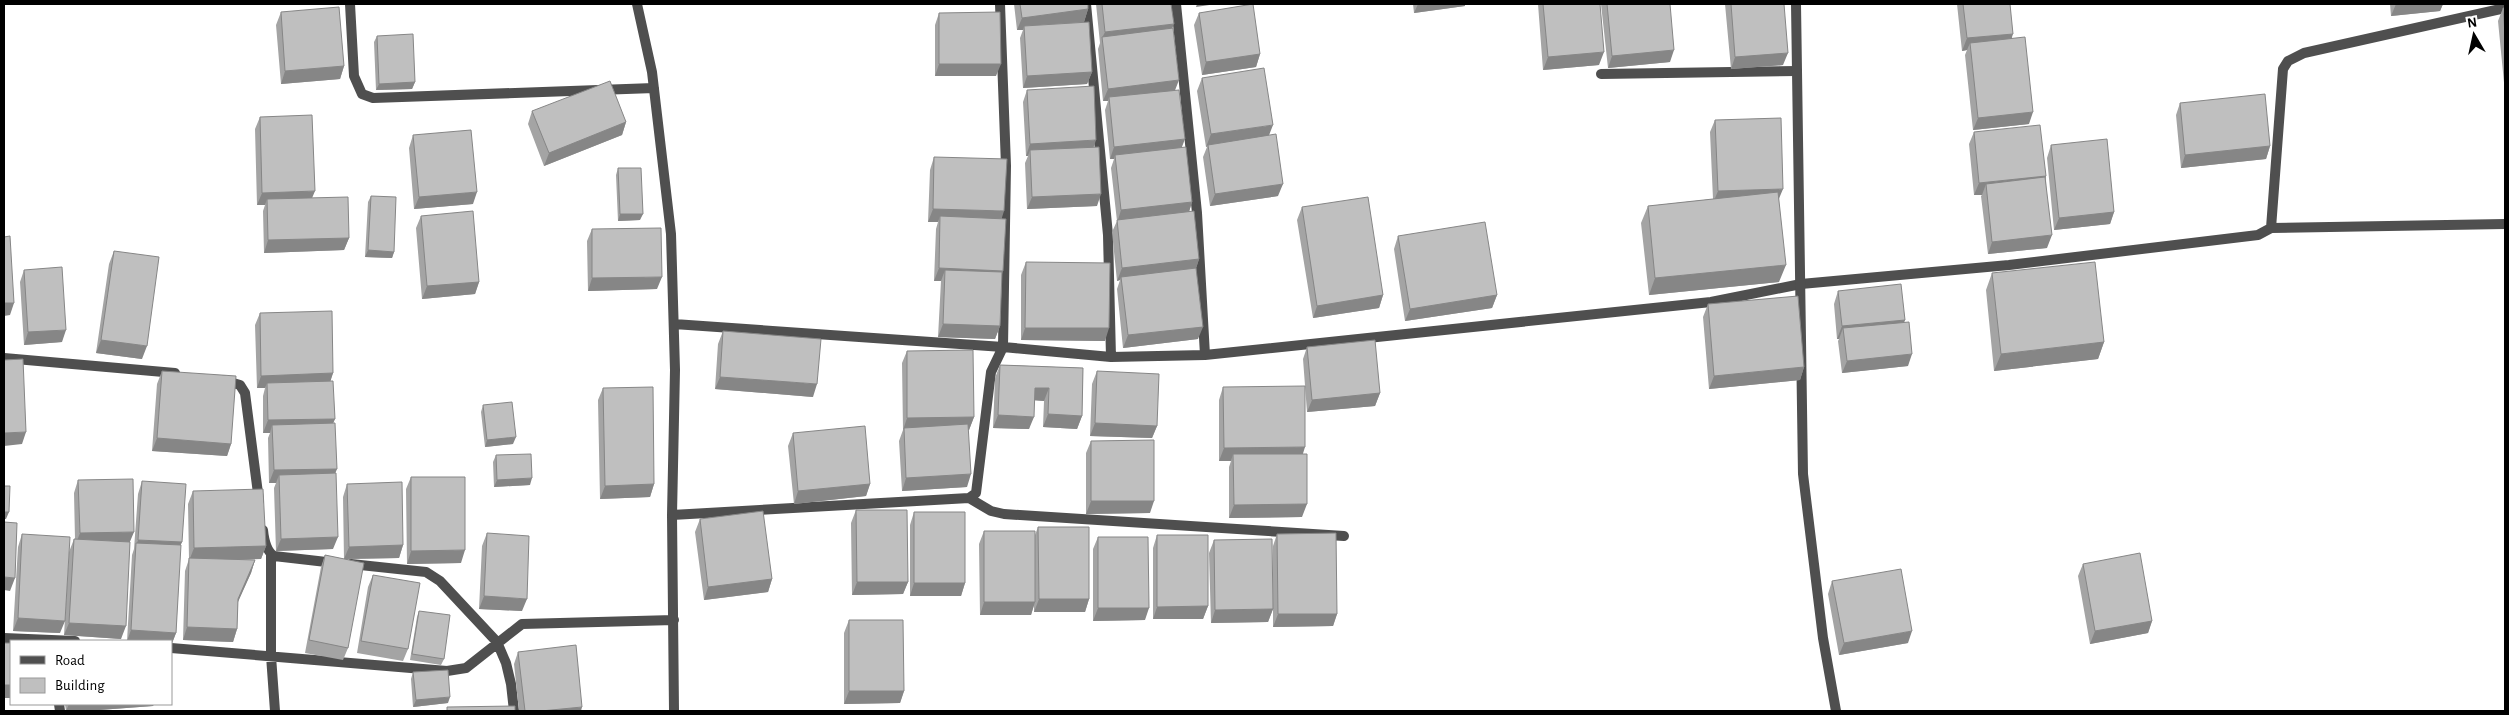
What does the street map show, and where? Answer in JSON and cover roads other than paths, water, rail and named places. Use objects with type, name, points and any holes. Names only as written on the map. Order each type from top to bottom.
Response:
[{"type":"street","points":[[350,4],[354,76],[362,94],[373,98],[654,88]]},
{"type":"street","points":[[637,4],[654,88],[671,234],[675,370],[672,515],[674,711]]},
{"type":"street","points":[[969,498],[977,488],[991,372],[1003,347],[1006,166],[1000,4]]},
{"type":"street","points":[[1086,4],[1108,234],[1111,357]]},
{"type":"street","points":[[1176,4],[1197,213],[1205,355]]},
{"type":"street","points":[[1796,4],[1803,474],[1824,638],[1836,711]]},
{"type":"street","points":[[2271,228],[2285,64],[2304,53],[2505,8]]},
{"type":"street","points":[[1601,74],[1797,72]]},
{"type":"street","points":[[674,324],[1003,347],[1111,357],[1205,355],[1710,302],[1801,284],[2009,265],[2213,242],[2258,235],[2271,228],[2505,224]]},
{"type":"street","points":[[4,358],[183,374]]},
{"type":"street","points":[[210,378],[237,383],[244,393],[264,536],[272,555],[271,656],[276,711]]},
{"type":"street","points":[[672,515],[969,498],[991,511],[1004,514],[1344,536]]},
{"type":"street","points":[[272,555],[426,572],[440,582],[497,642],[506,663],[514,711]]},
{"type":"street","points":[[172,648],[447,671],[466,668],[518,626],[526,624],[674,620]]},
{"type":"street","points":[[4,638],[35,640]]}]
